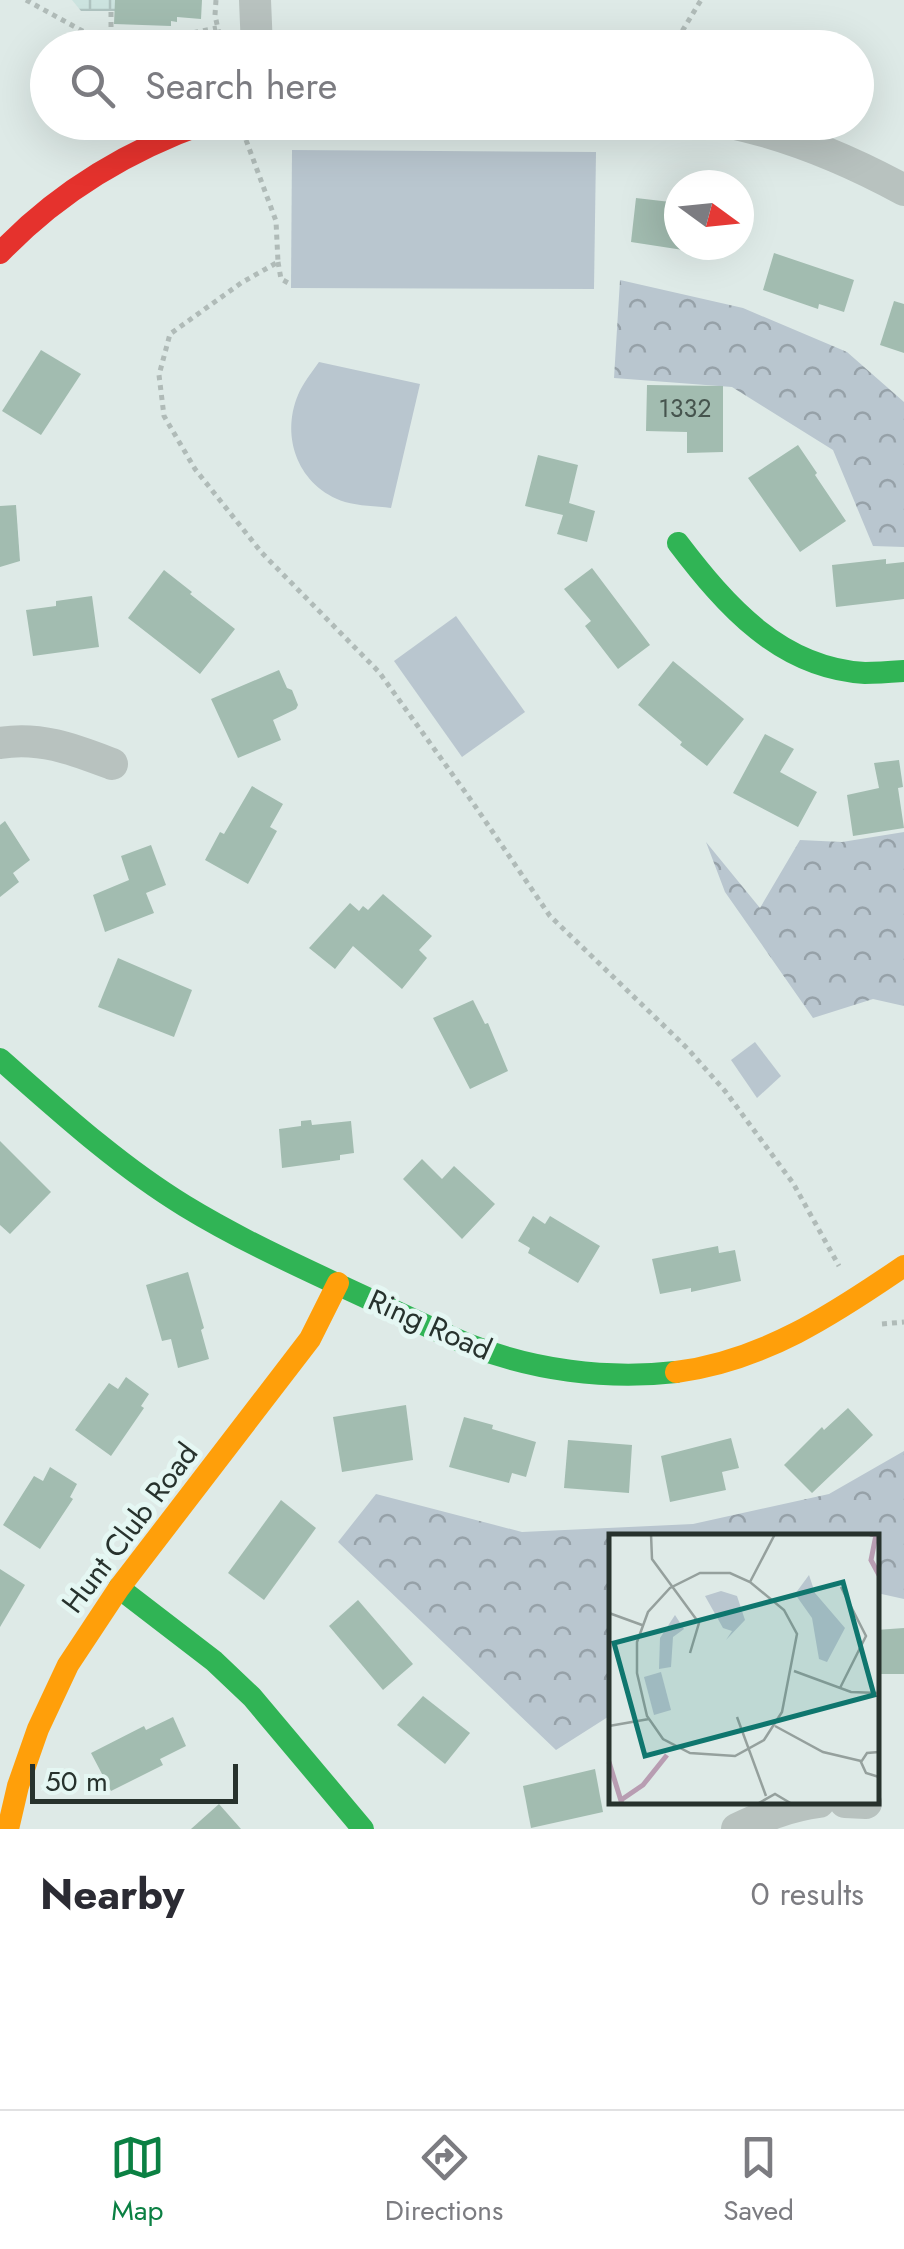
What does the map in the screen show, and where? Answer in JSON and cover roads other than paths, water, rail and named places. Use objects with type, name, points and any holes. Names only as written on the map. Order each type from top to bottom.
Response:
[{"type":"street","points":[[255,0],[256,30]]},
{"type":"street","points":[[0,253],[51,204],[95,174],[162,140]]},
{"type":"street","points":[[788,140],[867,170],[904,190]]},
{"type":"street","points":[[678,543],[709,585],[746,624],[776,646],[811,662],[847,671],[904,671]]},
{"type":"street","points":[[0,742],[40,741],[112,764]]},
{"type":"street","name":"Ring Road","points":[[0,1059],[81,1131],[137,1174],[210,1221],[467,1344],[503,1358],[558,1371],[628,1376],[717,1365],[765,1349],[826,1318],[904,1266]]},
{"type":"street","name":"Hunt Club Road","points":[[8,1829],[38,1729],[68,1665],[119,1588],[310,1339],[338,1283]]},
{"type":"street","points":[[119,1588],[214,1660],[252,1697],[363,1829]]},
{"type":"street","points":[[737,1829],[764,1815],[804,1804]]}]
